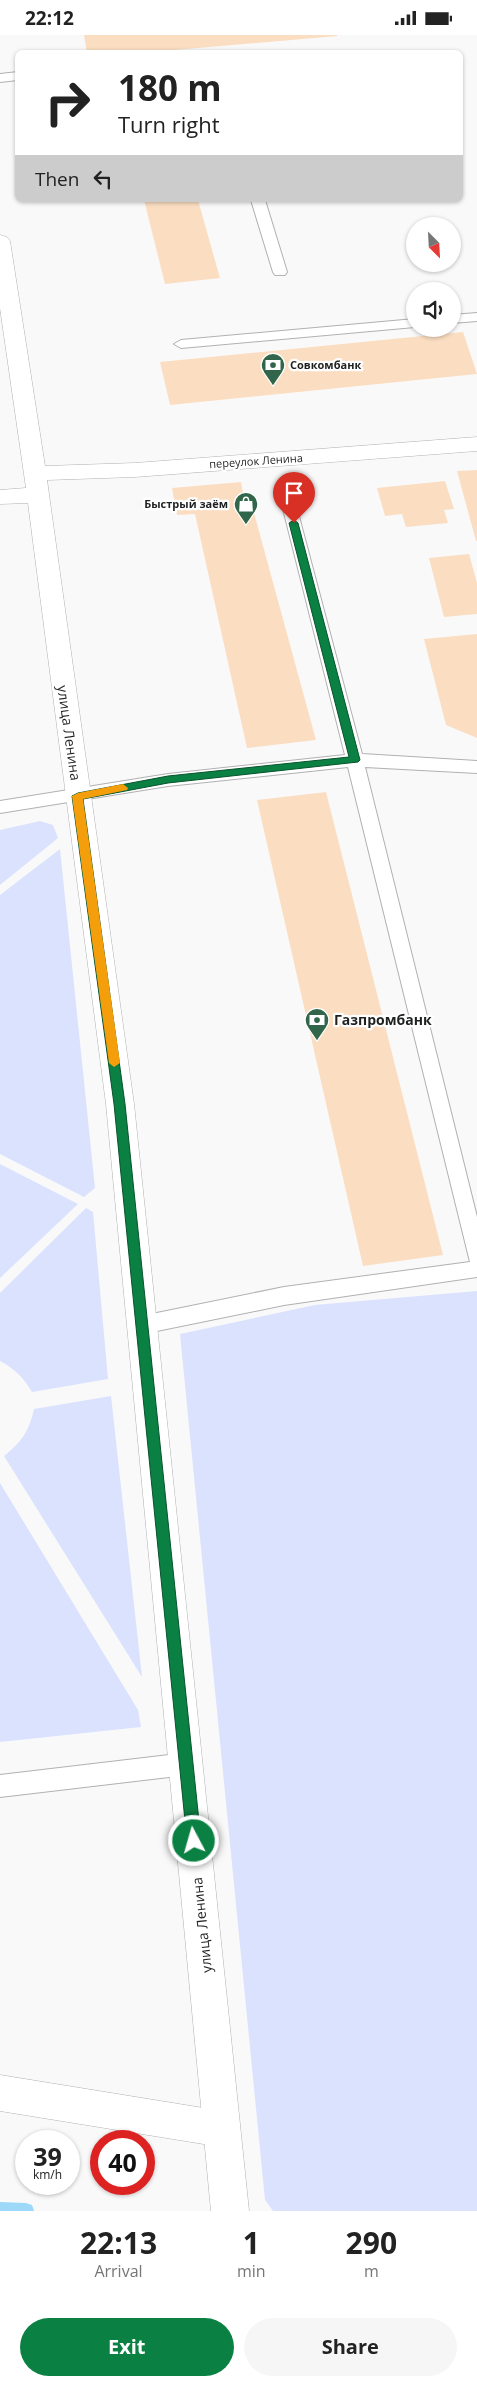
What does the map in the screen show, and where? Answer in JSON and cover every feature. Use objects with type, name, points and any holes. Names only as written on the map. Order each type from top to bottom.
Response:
[{"type":"street","name":"улица Ленина","points":[[0,241],[36,484],[120,1104],[230,2206]]},
{"type":"street","name":"переулок Ленина","points":[[0,497],[36,484],[135,469],[477,444]]},
{"type":"street","points":[[0,2093],[222,2129]]},
{"type":"lane","points":[[0,78],[15,77]]},
{"type":"lane","points":[[259,202],[280,272]]},
{"type":"lane","points":[[461,318],[477,317]]},
{"type":"lane","points":[[181,345],[406,324]]},
{"type":"lane","points":[[289,505],[355,760],[477,1256]]},
{"type":"lane","points":[[0,807],[78,796],[168,780],[355,760],[477,767]]},
{"type":"lane","points":[[142,1325],[284,1296],[477,1269]]},
{"type":"lane","points":[[0,1786],[186,1764]]},
{"type":"shaded area","points":[[40,821],[53,825],[58,838],[0,885],[0,830]]},
{"type":"shaded area","points":[[60,849],[95,1188],[84,1197],[0,1154],[0,895]]},
{"type":"shaded area","points":[[0,1164],[78,1204],[0,1278]]},
{"type":"shaded area","points":[[86,1208],[93,1212],[108,1379],[32,1392],[19,1374],[0,1361],[0,1293]]},
{"type":"shaded area","points":[[477,1291],[477,2211],[273,2211],[265,2200],[180,1334],[315,1305]]},
{"type":"shaded area","points":[[111,1396],[142,1677],[4,1456],[16,1446],[24,1435],[30,1424],[34,1409]]},
{"type":"shaded area","points":[[0,1483],[138,1710],[141,1727],[0,1742]]},
{"type":"building","points":[[84,35],[337,35],[174,50],[86,50]]},
{"type":"building","points":[[144,202],[199,202],[220,278],[165,284]]},
{"type":"building","points":[[461,332],[463,332],[477,374],[170,405],[160,362],[412,337],[461,337]]},
{"type":"building","points":[[477,470],[477,541],[476,541],[457,471]]},
{"type":"building","points":[[445,481],[454,509],[444,510],[448,523],[406,527],[402,514],[385,516],[377,488]]},
{"type":"building","points":[[241,482],[246,509],[253,509],[316,740],[247,748],[195,514],[177,515],[172,488]]},
{"type":"building","points":[[469,554],[477,583],[477,614],[444,617],[429,558]]},
{"type":"building","points":[[477,634],[477,738],[446,725],[424,639]]},
{"type":"building","points":[[326,792],[443,1255],[363,1266],[257,800]]},
{"type":"waterway","points":[[0,2210],[26,2211]]},
{"type":"slow traffic","points":[[114,1063],[78,796],[123,788]]},
{"type":"place","name":"Совкомбанк","points":[[273,386]]},
{"type":"place","name":"Быстрый заём","points":[[246,525]]},
{"type":"place","name":"Газпромбанк","points":[[317,1041]]},
{"type":"route","points":[[194,1841],[120,1104],[78,796],[168,780],[355,760],[294,523]]}]
